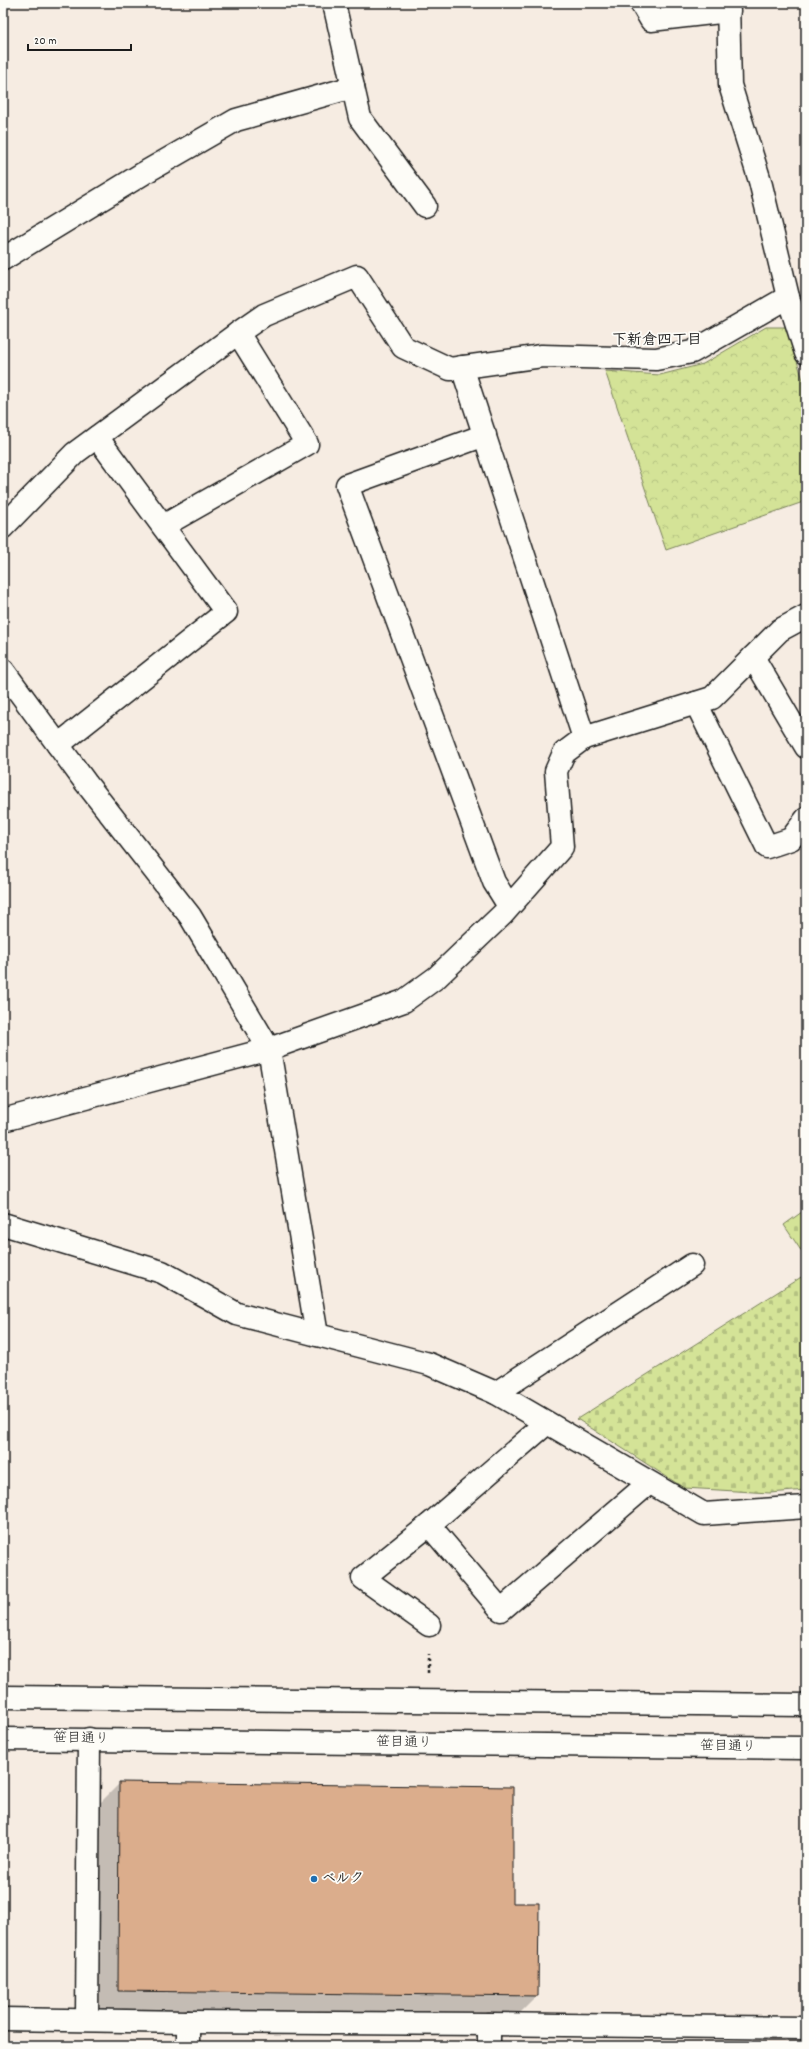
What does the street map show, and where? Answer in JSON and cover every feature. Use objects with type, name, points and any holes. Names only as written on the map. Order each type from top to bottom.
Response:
[{"type":"street","points":[[332,3],[335,8],[360,118],[425,206]]},
{"type":"street","points":[[641,3],[651,20],[729,7],[730,85],[760,181],[788,297],[806,353]]},
{"type":"street","points":[[3,259],[144,173],[236,120],[353,88]]},
{"type":"street","points":[[3,527],[75,453],[238,333],[264,315],[357,276],[402,347],[450,369],[542,356],[656,359],[692,352],[788,297]]},
{"type":"street","points":[[163,526],[307,444],[238,333]]},
{"type":"street","points":[[462,367],[584,738]]},
{"type":"street","points":[[485,435],[347,485],[494,882],[509,906]]},
{"type":"street","points":[[58,744],[226,612],[97,437]]},
{"type":"street","points":[[3,1120],[269,1049],[404,1000],[437,977],[509,906],[562,847],[556,771],[564,754],[584,738],[712,698],[780,630],[806,616]]},
{"type":"street","points":[[753,657],[806,747]]},
{"type":"street","points":[[3,670],[190,916],[269,1049],[317,1335]]},
{"type":"street","points":[[696,703],[766,847],[791,839],[806,820]]},
{"type":"street","points":[[3,1224],[162,1272],[237,1314],[429,1364],[496,1393],[704,1514],[806,1507]]},
{"type":"street","points":[[496,1393],[692,1265]]},
{"type":"street","points":[[429,1626],[364,1578],[429,1525],[547,1423]]},
{"type":"street","points":[[429,1525],[501,1610],[649,1483]]},
{"type":"street","points":[[3,1697],[806,1705]]},
{"type":"street","name":"笹目通り","points":[[3,1739],[806,1748]]},
{"type":"street","points":[[88,2020],[89,1739]]},
{"type":"street","points":[[3,2018],[188,2022],[806,2028]]},
{"type":"street","points":[[188,2022],[188,2046]]},
{"type":"street","points":[[489,2024],[489,2046]]},
{"type":"path","points":[[427,1701],[429,1626]]},
{"type":"green space","points":[[766,327],[786,327],[806,389],[806,501],[666,550],[605,371],[660,375],[703,364]]},
{"type":"green space","points":[[806,1209],[806,1258],[784,1225]]},
{"type":"green space","points":[[806,1274],[806,1490],[770,1493],[684,1488],[577,1419]]},
{"type":"building","points":[[119,1782],[513,1787],[513,1903],[539,1903],[538,1996],[118,1991]]},
{"type":"place","name":"ベルク","points":[[314,1879]]},
{"type":"district","name":"下新倉四丁目","points":[[657,341]]}]
